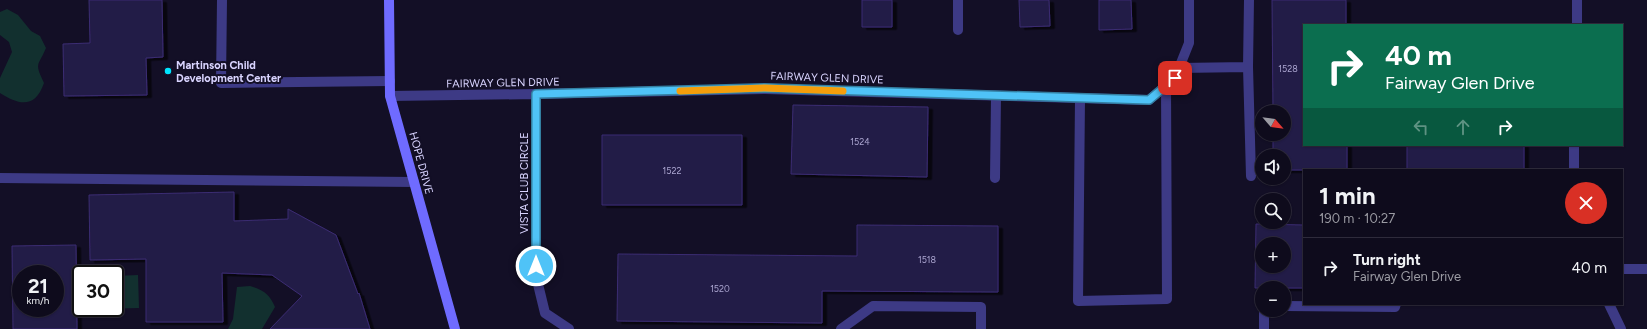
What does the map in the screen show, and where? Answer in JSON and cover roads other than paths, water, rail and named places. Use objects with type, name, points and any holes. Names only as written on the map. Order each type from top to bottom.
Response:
[{"type":"street","points":[[222,0],[221,83],[390,80]]},
{"type":"street","name":"HOPE DRIVE","points":[[389,0],[390,96],[455,329]]},
{"type":"street","points":[[958,0],[958,30]]},
{"type":"street","name":"FAIRWAY GLEN DRIVE","points":[[390,96],[765,88],[1149,100],[1175,78],[1189,43],[1189,0]]},
{"type":"street","points":[[1249,0],[1248,67],[1251,176]]},
{"type":"street","points":[[1576,24],[1577,0]]},
{"type":"street","points":[[1178,68],[1248,67]]},
{"type":"street","points":[[1080,98],[1078,301],[1167,299],[1166,85]]},
{"type":"street","name":"VISTA CLUB CIRCLE","points":[[536,94],[536,276],[545,313],[569,329]]},
{"type":"street","points":[[995,178],[996,96]]},
{"type":"street","points":[[1574,146],[1574,169]]},
{"type":"street","points":[[0,178],[414,182]]},
{"type":"street","points":[[1623,269],[1647,269]]},
{"type":"street","points":[[1291,306],[1394,307],[1395,305]]},
{"type":"street","points":[[1609,305],[1621,329]]},
{"type":"street","points":[[841,329],[873,306],[981,307],[981,329]]},
{"type":"street","points":[[1264,317],[1264,329]]},
{"type":"place","name":"Martinson Child Development Center","points":[[168,71]]}]
